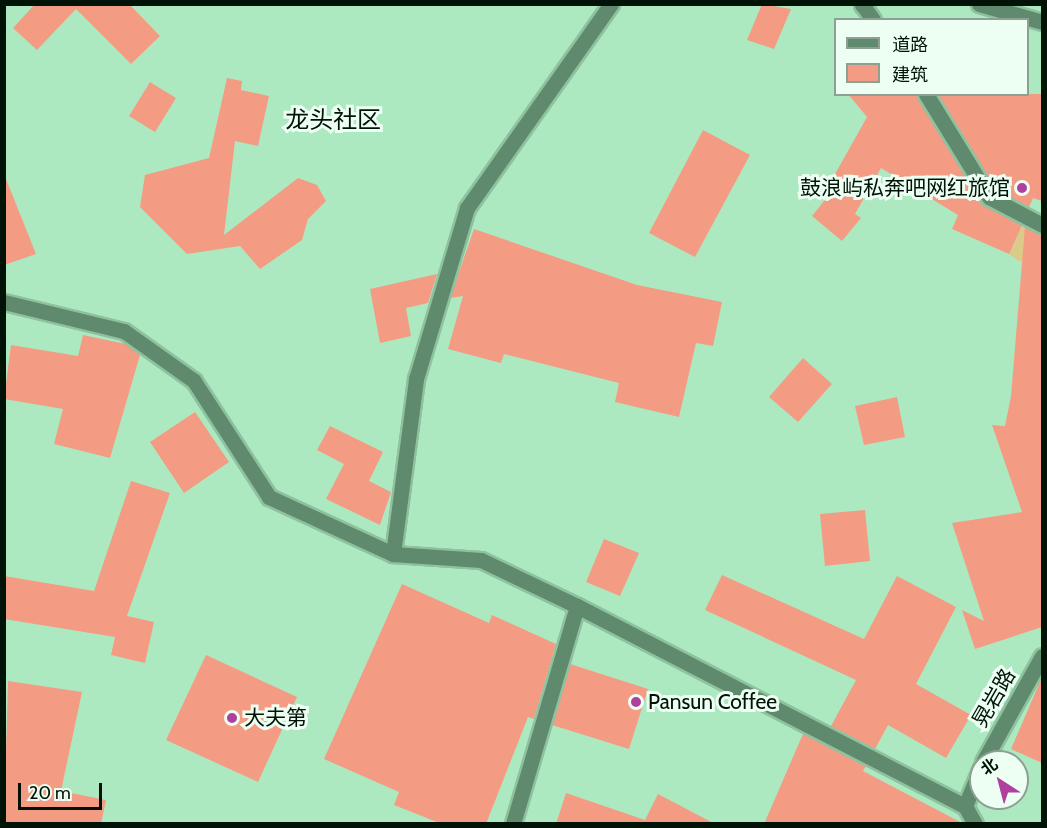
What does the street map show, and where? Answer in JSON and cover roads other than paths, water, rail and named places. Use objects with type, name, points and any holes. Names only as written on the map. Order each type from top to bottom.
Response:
[{"type":"street","points":[[393,554],[416,380],[467,208],[611,4]]},
{"type":"street","points":[[862,4],[872,18]]},
{"type":"street","points":[[979,4],[1028,18]]},
{"type":"street","points":[[927,96],[989,197],[1042,225]]},
{"type":"street","points":[[4,302],[123,331],[194,381],[269,497],[393,554],[481,560],[577,606],[965,806],[975,824]]},
{"type":"street","points":[[513,824],[577,606]]},
{"type":"street","name":"晃岩路","points":[[990,750],[1042,656]]},
{"type":"street","points":[[965,806],[969,796]]},
{"type":"place","name":"鼓浪屿私奔吧网红旅馆","points":[[1022,188]]},
{"type":"place","name":"Pansun Coffee","points":[[636,702]]},
{"type":"place","name":"大夫第","points":[[232,718]]},
{"type":"district","name":"龙头社区","points":[[333,120]]}]
